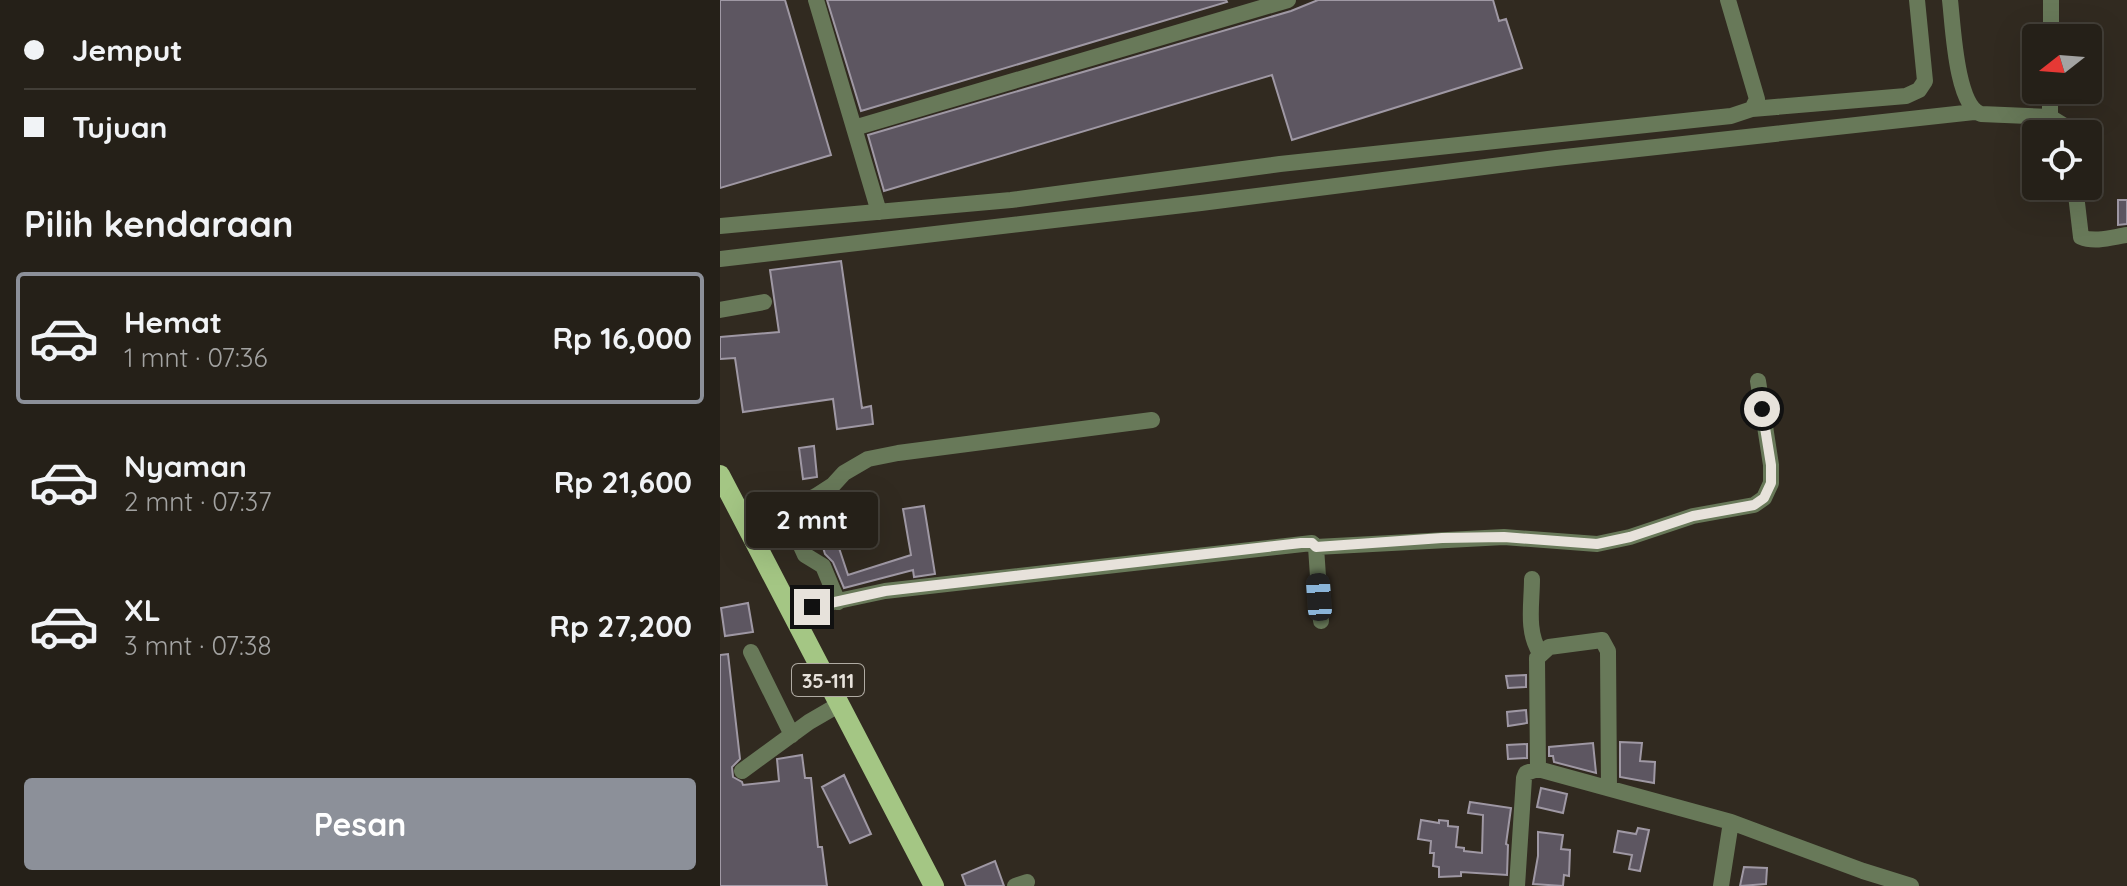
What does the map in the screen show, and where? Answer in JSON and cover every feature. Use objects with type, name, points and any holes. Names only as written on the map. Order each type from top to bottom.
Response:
[{"type":"main road","name":"35-111","points":[[721,480],[791,611],[836,707],[934,886]]},
{"type":"street","points":[[816,0],[879,212]]},
{"type":"street","points":[[854,128],[1288,0]]},
{"type":"street","points":[[1728,0],[1757,99],[1752,109]]},
{"type":"street","points":[[720,226],[1011,200],[1280,164],[1731,116],[1752,109],[1906,96],[1919,90],[1925,81],[1917,0]]},
{"type":"street","points":[[1950,0],[1961,85],[1974,112]]},
{"type":"street","points":[[2051,0],[2051,24]]},
{"type":"street","points":[[2050,104],[2050,117]]},
{"type":"street","points":[[720,259],[1540,160],[1974,112],[2050,117],[2055,120]]},
{"type":"street","points":[[2077,200],[2081,237],[2098,240],[2127,235]]},
{"type":"street","points":[[720,310],[764,302]]},
{"type":"street","points":[[1316,547],[1504,537],[1597,544],[1630,537],[1693,516],[1754,505],[1764,498],[1771,483],[1758,381]]},
{"type":"street","points":[[838,602],[823,566],[805,555],[787,515],[792,508],[833,485],[857,464],[898,453],[1152,420]]},
{"type":"street","points":[[791,611],[885,591],[1312,543],[1316,547],[1321,621]]},
{"type":"street","points":[[1532,579],[1531,630],[1533,643],[1540,653]]},
{"type":"street","points":[[1538,769],[1537,663],[1540,653],[1549,647],[1598,639],[1607,646],[1609,788]]},
{"type":"street","points":[[751,652],[792,735]]},
{"type":"street","points":[[742,771],[836,707]]},
{"type":"street","points":[[1517,886],[1524,778],[1526,773],[1538,769],[1731,822],[1903,885]]},
{"type":"street","points":[[1721,886],[1731,822]]},
{"type":"building","points":[[720,0],[785,0],[831,155],[720,188]]},
{"type":"building","points":[[827,0],[1226,0],[1227,2],[861,111]]},
{"type":"building","points":[[1318,0],[1493,0],[1499,21],[1506,19],[1522,68],[1292,140],[1272,75],[884,191],[868,135],[1291,11]]},
{"type":"building","points":[[2118,200],[2127,200],[2127,224],[2118,225]]},
{"type":"building","points":[[841,261],[862,408],[871,406],[873,424],[837,429],[833,399],[743,412],[735,358],[720,359],[720,337],[779,332],[770,270]]},
{"type":"building","points":[[814,446],[817,477],[803,479],[799,448]]},
{"type":"building","points":[[924,506],[935,574],[914,577],[913,570],[844,588],[833,562],[825,554],[819,534],[833,530],[848,575],[911,555],[903,509]]},
{"type":"building","points":[[808,512],[819,533],[809,538],[800,516]]},
{"type":"building","points":[[748,603],[753,632],[725,636],[721,608]]},
{"type":"building","points":[[728,654],[740,759],[732,767],[733,777],[743,785],[779,781],[777,759],[802,755],[805,778],[811,778],[818,847],[822,847],[827,886],[720,886],[720,655]]},
{"type":"building","points":[[1526,675],[1526,687],[1508,688],[1506,676]]},
{"type":"building","points":[[1526,710],[1527,723],[1508,726],[1507,712]]},
{"type":"building","points":[[1620,742],[1642,743],[1640,761],[1655,762],[1654,783],[1620,777]]},
{"type":"building","points":[[1593,743],[1596,773],[1554,762],[1553,756],[1549,756],[1549,747]]},
{"type":"building","points":[[1527,744],[1527,758],[1508,759],[1507,745]]},
{"type":"building","points":[[844,775],[871,834],[850,843],[822,787]]},
{"type":"building","points":[[1541,788],[1567,794],[1563,813],[1537,807]]},
{"type":"building","points":[[1470,802],[1511,808],[1506,844],[1507,875],[1461,872],[1461,876],[1439,877],[1439,867],[1433,866],[1434,853],[1430,853],[1431,841],[1418,839],[1421,820],[1448,821],[1448,826],[1458,827],[1456,847],[1482,853],[1483,815],[1468,813]]},
{"type":"building","points":[[1638,828],[1649,830],[1640,871],[1629,869],[1632,855],[1614,852],[1618,831],[1636,834]]},
{"type":"building","points":[[1538,832],[1563,835],[1561,849],[1570,850],[1569,876],[1564,875],[1563,886],[1533,884]]},
{"type":"building","points":[[995,861],[1004,886],[966,886],[962,875]]},
{"type":"building","points":[[1744,867],[1767,868],[1766,884],[1740,886]]},
{"type":"route","points":[[812,607],[885,591],[1030,577],[1301,543],[1312,543],[1316,547],[1504,537],[1597,544],[1614,541],[1693,516],[1754,505],[1764,498],[1771,483],[1771,465],[1762,409]]}]
